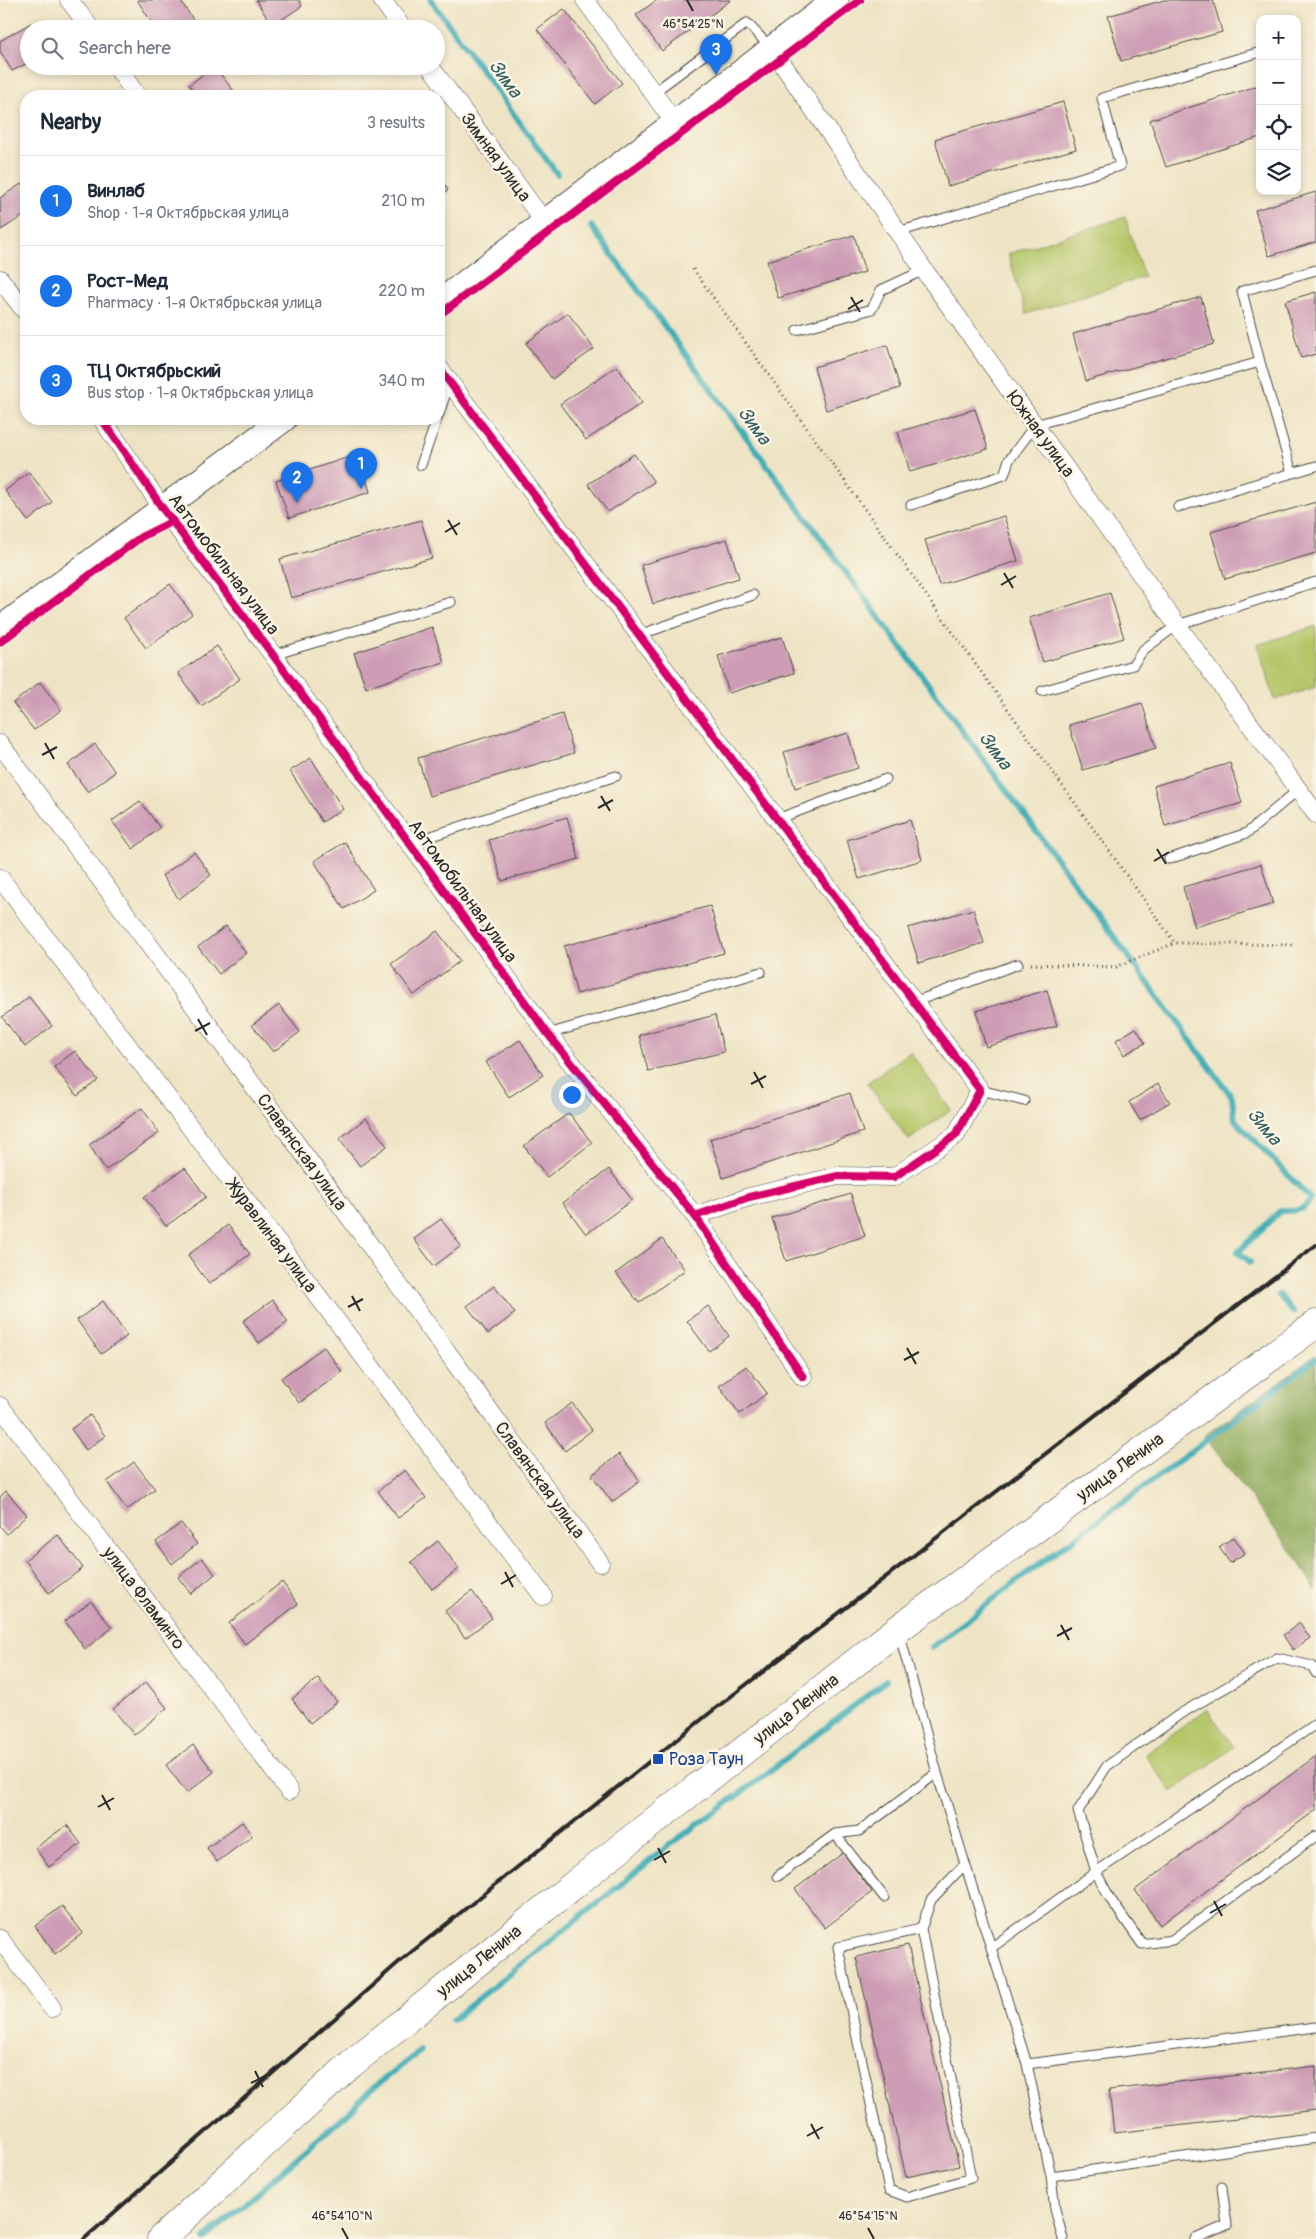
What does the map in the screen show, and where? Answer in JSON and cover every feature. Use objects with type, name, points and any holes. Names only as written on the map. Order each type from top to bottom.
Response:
[{"type":"main road","name":"улица Ленина","points":[[161,2239],[351,2064],[614,1853],[898,1629],[1316,1324]]},
{"type":"street","points":[[69,0],[83,20]]},
{"type":"street","points":[[382,0],[396,20]]},
{"type":"street","points":[[585,0],[675,123]]},
{"type":"street","points":[[445,298],[836,0]]},
{"type":"street","name":"Южная улица","points":[[772,49],[924,270],[1177,624],[1316,814]]},
{"type":"street","points":[[122,75],[132,90]]},
{"type":"street","name":"Зимняя улица","points":[[437,75],[545,223]]},
{"type":"street","points":[[0,279],[20,304]]},
{"type":"street","points":[[445,376],[980,1090],[956,1134],[894,1177],[838,1176],[749,1197],[695,1216]]},
{"type":"street","name":"Автомобильная улица","points":[[106,425],[163,508],[273,655],[548,1034],[695,1216],[803,1377]]},
{"type":"street","points":[[0,629],[276,425]]},
{"type":"street","name":"Славянская улица","points":[[0,744],[290,1135],[600,1563]]},
{"type":"street","name":"Журавлиная улица","points":[[0,878],[276,1240],[542,1596]]},
{"type":"street","name":"улица Фламинго","points":[[0,1406],[289,1791]]},
{"type":"street","points":[[0,1939],[52,2008]]},
{"type":"lane","points":[[653,93],[747,23],[772,49]]},
{"type":"lane","points":[[898,232],[1120,166],[1102,98],[1256,53]]},
{"type":"lane","points":[[797,330],[872,309],[881,290],[924,270]]},
{"type":"lane","points":[[1292,473],[1242,292],[1316,270]]},
{"type":"lane","points":[[911,505],[1004,475],[1010,460],[1035,425],[1260,362]]},
{"type":"lane","points":[[421,465],[435,425]]},
{"type":"lane","points":[[1178,507],[1316,466]]},
{"type":"lane","points":[[1042,691],[1134,665],[1143,650],[1177,624],[1316,582]]},
{"type":"lane","points":[[639,635],[753,595]]},
{"type":"lane","points":[[273,655],[452,602]]},
{"type":"lane","points":[[410,843],[616,776]]},
{"type":"lane","points":[[777,819],[886,779]]},
{"type":"lane","points":[[1169,859],[1247,833],[1298,790]]},
{"type":"lane","points":[[914,1002],[1018,964]]},
{"type":"lane","points":[[548,1034],[761,972]]},
{"type":"lane","points":[[980,1090],[1024,1100]]},
{"type":"lane","points":[[898,1629],[937,1773],[1027,2064],[1051,2176],[1055,2208],[1063,2239]]},
{"type":"lane","points":[[1316,1673],[1312,1666],[1277,1658],[1180,1714],[1107,1766],[1078,1811],[1096,1872],[1111,1900],[1142,1944],[1172,1940],[1316,1836]]},
{"type":"lane","points":[[991,1948],[1096,1872],[1316,1724]]},
{"type":"lane","points":[[778,1876],[836,1834],[859,1831],[937,1773]]},
{"type":"lane","points":[[836,1834],[884,1897]]},
{"type":"lane","points":[[921,1929],[838,1947],[889,2190],[907,2197],[971,2178],[921,1929],[931,1900],[964,1864]]},
{"type":"lane","points":[[1027,2064],[1316,2027]]},
{"type":"lane","points":[[1051,2176],[1316,2138]]},
{"type":"lane","points":[[1194,2239],[1227,2225],[1222,2188]]},
{"type":"path","points":[[693,269],[1175,943]]},
{"type":"path","points":[[1018,964],[1116,967],[1175,943],[1296,945]]},
{"type":"green space","points":[[1125,217],[1144,277],[1026,314],[1008,254]]},
{"type":"green space","points":[[1316,626],[1316,687],[1275,700],[1257,645]]},
{"type":"green space","points":[[910,1052],[951,1110],[909,1140],[867,1083]]},
{"type":"green space","points":[[1316,1355],[1316,1591],[1296,1557],[1204,1436]]},
{"type":"green space","points":[[1207,1709],[1234,1747],[1172,1792],[1145,1755]]},
{"type":"building","points":[[137,0],[180,0],[193,20],[150,20]]},
{"type":"building","points":[[256,0],[299,0],[302,6],[281,20],[268,20]]},
{"type":"building","points":[[657,0],[731,0],[662,51],[636,15]]},
{"type":"building","points":[[1164,0],[1213,0],[1222,32],[1121,61],[1108,16]]},
{"type":"building","points":[[564,9],[622,83],[595,104],[537,29]]},
{"type":"building","points":[[20,29],[20,67],[12,71],[0,51],[0,41]]},
{"type":"building","points":[[202,75],[221,75],[233,90],[193,90],[189,85]]},
{"type":"building","points":[[1256,86],[1256,138],[1166,167],[1150,120]]},
{"type":"building","points":[[1063,102],[1076,149],[948,186],[935,139]]},
{"type":"building","points":[[20,185],[20,218],[1,230],[0,198]]},
{"type":"building","points":[[1316,192],[1316,242],[1269,256],[1255,210]]},
{"type":"building","points":[[854,235],[865,272],[778,298],[767,261]]},
{"type":"building","points":[[1316,292],[1316,354],[1301,358],[1285,301]]},
{"type":"building","points":[[1201,297],[1214,344],[1086,381],[1073,334]]},
{"type":"building","points":[[568,313],[594,349],[552,379],[526,343]]},
{"type":"building","points":[[887,345],[900,388],[826,410],[814,367]]},
{"type":"building","points":[[617,366],[642,403],[586,440],[560,404]]},
{"type":"building","points":[[975,409],[988,449],[910,472],[898,432]]},
{"type":"building","points":[[358,454],[370,492],[289,518],[276,481]]},
{"type":"building","points":[[634,454],[654,482],[608,512],[588,484]]},
{"type":"building","points":[[29,472],[52,502],[28,521],[5,491]]},
{"type":"building","points":[[1316,502],[1316,553],[1225,579],[1211,532]]},
{"type":"building","points":[[1004,516],[1018,561],[939,585],[925,540]]},
{"type":"building","points":[[421,520],[432,558],[291,598],[280,559]]},
{"type":"building","points":[[727,539],[739,578],[653,604],[641,565]]},
{"type":"building","points":[[170,584],[192,614],[146,648],[124,618]]},
{"type":"building","points":[[1110,593],[1124,638],[1043,662],[1029,618]]},
{"type":"building","points":[[432,627],[444,662],[366,688],[354,653]]},
{"type":"building","points":[[782,637],[794,673],[729,693],[718,656]]},
{"type":"building","points":[[217,646],[240,679],[201,706],[178,673]]},
{"type":"building","points":[[40,682],[61,710],[34,730],[13,703]]},
{"type":"building","points":[[1142,703],[1156,748],[1083,770],[1069,725]]},
{"type":"building","points":[[562,714],[574,753],[429,796],[418,758]]},
{"type":"building","points":[[848,733],[858,768],[795,788],[784,752]]},
{"type":"building","points":[[95,744],[115,772],[88,792],[68,765]]},
{"type":"building","points":[[311,758],[343,809],[322,822],[290,771]]},
{"type":"building","points":[[1230,763],[1242,803],[1165,826],[1154,786]]},
{"type":"building","points":[[140,801],[160,828],[133,849],[112,821]]},
{"type":"building","points":[[567,817],[579,859],[502,881],[489,840]]},
{"type":"building","points":[[910,820],[922,860],[859,879],[847,840]]},
{"type":"building","points":[[345,842],[374,890],[344,909],[314,861]]},
{"type":"building","points":[[194,852],[211,875],[179,899],[162,876]]},
{"type":"building","points":[[1261,864],[1273,904],[1195,927],[1183,887]]},
{"type":"building","points":[[710,906],[724,953],[577,994],[564,946]]},
{"type":"building","points":[[973,909],[984,943],[919,963],[908,928]]},
{"type":"building","points":[[226,926],[246,953],[219,974],[198,947]]},
{"type":"building","points":[[437,931],[460,961],[414,995],[391,964]]},
{"type":"building","points":[[1047,990],[1057,1026],[986,1047],[976,1011]]},
{"type":"building","points":[[29,997],[52,1026],[25,1047],[2,1017]]},
{"type":"building","points":[[279,1005],[300,1032],[273,1052],[252,1025]]},
{"type":"building","points":[[715,1015],[724,1052],[648,1071],[639,1035]]},
{"type":"building","points":[[1136,1028],[1145,1043],[1124,1055],[1116,1040]]},
{"type":"building","points":[[520,1040],[543,1075],[509,1097],[486,1062]]},
{"type":"building","points":[[75,1051],[98,1080],[77,1096],[54,1067]]},
{"type":"building","points":[[1158,1084],[1170,1102],[1140,1120],[1129,1102]]},
{"type":"building","points":[[850,1093],[863,1132],[723,1178],[710,1139]]},
{"type":"building","points":[[142,1108],[159,1133],[106,1170],[89,1145]]},
{"type":"building","points":[[569,1113],[592,1143],[547,1177],[524,1146]]},
{"type":"building","points":[[366,1118],[387,1146],[360,1166],[339,1139]]},
{"type":"building","points":[[185,1168],[206,1197],[166,1226],[144,1197]]},
{"type":"building","points":[[609,1169],[632,1200],[586,1234],[563,1203]]},
{"type":"building","points":[[851,1194],[865,1236],[786,1261],[772,1218]]},
{"type":"building","points":[[441,1219],[461,1246],[434,1266],[414,1239]]},
{"type":"building","points":[[228,1225],[250,1254],[209,1284],[188,1255]]},
{"type":"building","points":[[662,1239],[685,1270],[639,1303],[616,1273]]},
{"type":"building","points":[[494,1286],[515,1313],[488,1334],[467,1306]]},
{"type":"building","points":[[273,1300],[288,1322],[259,1343],[243,1321]]},
{"type":"building","points":[[103,1301],[127,1336],[101,1354],[77,1320]]},
{"type":"building","points":[[708,1306],[729,1336],[709,1351],[687,1321]]},
{"type":"building","points":[[324,1347],[342,1372],[299,1403],[281,1378]]},
{"type":"building","points":[[746,1366],[767,1393],[740,1414],[719,1386]]},
{"type":"building","points":[[572,1403],[592,1430],[565,1451],[545,1423]]},
{"type":"building","points":[[90,1415],[105,1436],[86,1450],[71,1429]]},
{"type":"building","points":[[619,1454],[640,1481],[612,1502],[592,1475]]},
{"type":"building","points":[[134,1462],[155,1489],[127,1510],[107,1482]]},
{"type":"building","points":[[405,1470],[426,1498],[398,1518],[378,1491]]},
{"type":"building","points":[[6,1491],[27,1515],[7,1534],[0,1526],[0,1497]]},
{"type":"building","points":[[181,1523],[197,1544],[172,1564],[156,1542]]},
{"type":"building","points":[[58,1535],[83,1568],[49,1593],[25,1560]]},
{"type":"building","points":[[1234,1537],[1245,1553],[1230,1563],[1219,1547]]},
{"type":"building","points":[[438,1541],[459,1569],[432,1589],[411,1562]]},
{"type":"building","points":[[202,1558],[215,1574],[191,1594],[178,1577]]},
{"type":"building","points":[[282,1582],[298,1604],[245,1644],[229,1623]]},
{"type":"building","points":[[472,1591],[492,1618],[465,1638],[445,1611]]},
{"type":"building","points":[[91,1601],[112,1628],[85,1649],[65,1621]]},
{"type":"building","points":[[1300,1623],[1310,1638],[1293,1650],[1283,1635]]},
{"type":"building","points":[[318,1678],[337,1702],[310,1723],[292,1699]]},
{"type":"building","points":[[146,1682],[167,1708],[134,1735],[113,1709]]},
{"type":"building","points":[[193,1745],[214,1772],[187,1793],[166,1765]]},
{"type":"building","points":[[1316,1756],[1316,1810],[1160,1925],[1135,1890]]},
{"type":"building","points":[[242,1822],[252,1836],[217,1862],[207,1848]]},
{"type":"building","points":[[67,1825],[81,1844],[49,1867],[35,1848]]},
{"type":"building","points":[[843,1853],[872,1892],[825,1928],[795,1889]]},
{"type":"building","points":[[62,1906],[83,1933],[55,1954],[35,1926]]},
{"type":"building","points":[[908,1945],[959,2166],[906,2177],[856,1957]]},
{"type":"building","points":[[1316,2066],[1316,2110],[1114,2133],[1109,2090]]},
{"type":"waterway","name":"Зима","points":[[431,0],[557,174]]},
{"type":"waterway","name":"Зима","points":[[591,226],[1232,1097],[1235,1120],[1311,1199],[1302,1209],[1280,1211],[1238,1252],[1250,1262]]},
{"type":"waterway","name":"Зима","points":[[1279,1295],[1293,1312]]},
{"type":"waterway","points":[[932,1647],[1022,1577],[1316,1359]]},
{"type":"waterway","points":[[452,2020],[667,1847],[757,1781],[886,1681]]},
{"type":"waterway","points":[[205,2239],[350,2111],[373,2088],[420,2051]]},
{"type":"railway","points":[[84,2239],[399,1962],[716,1708],[1316,1245]]},
{"type":"cycle path","points":[[445,311],[860,0]]},
{"type":"cycle path","points":[[445,376],[980,1090],[956,1135],[894,1177],[838,1176],[749,1197],[695,1216]]},
{"type":"cycle path","points":[[106,425],[163,509],[273,655],[548,1034],[695,1216],[803,1377]]},
{"type":"cycle path","points":[[0,642],[141,537],[173,521]]},
{"type":"place","name":"ТЦ Октябрьский","points":[[716,75]]},
{"type":"place","name":"Винлаб","points":[[361,489]]},
{"type":"place","name":"Рост-Мед","points":[[297,503]]},
{"type":"place","name":"Роза Таун","points":[[658,1759]]}]
